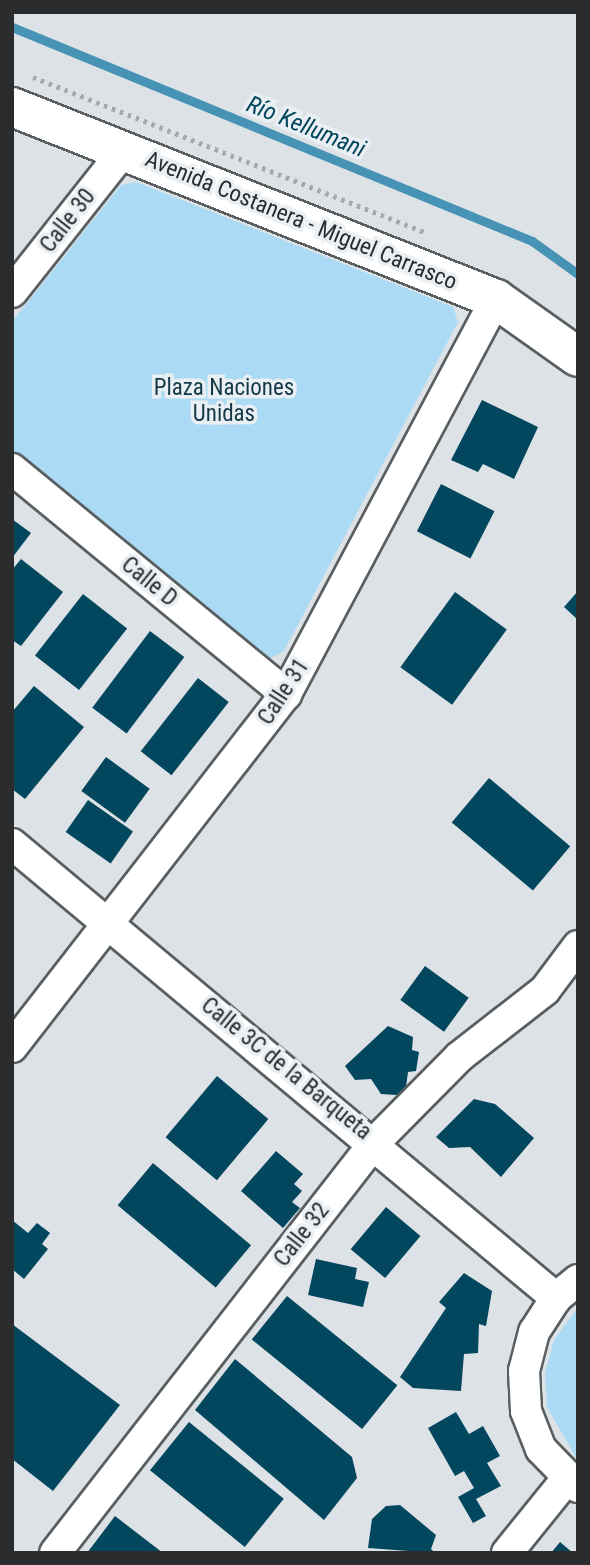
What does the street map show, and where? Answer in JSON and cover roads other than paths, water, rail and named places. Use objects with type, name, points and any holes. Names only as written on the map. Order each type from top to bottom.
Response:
[{"type":"street","name":"Avenida Costanera - Miguel Carrasco","points":[[12,107],[496,299],[578,357]]},
{"type":"street","name":"Calle 30","points":[[12,292],[124,150]]},
{"type":"street","name":"Calle 31","points":[[12,1047],[111,926],[286,695],[496,299]]},
{"type":"street","name":"Calle D","points":[[12,469],[286,695]]},
{"type":"street","name":"Calle 3C de la Barqueta","points":[[12,844],[374,1142],[567,1289]]},
{"type":"street","name":"Calle 32","points":[[55,1553],[374,1142],[458,1057],[545,990],[578,946]]},
{"type":"street","points":[[507,1553],[572,1484],[541,1449],[526,1411],[524,1371],[534,1332],[567,1289]]},
{"type":"waterway","name":"Río Kellumani","points":[[12,27],[532,241],[578,274]]},
{"type":"park label","name":"Plaza Naciones Unidas","points":[[224,401]]}]
